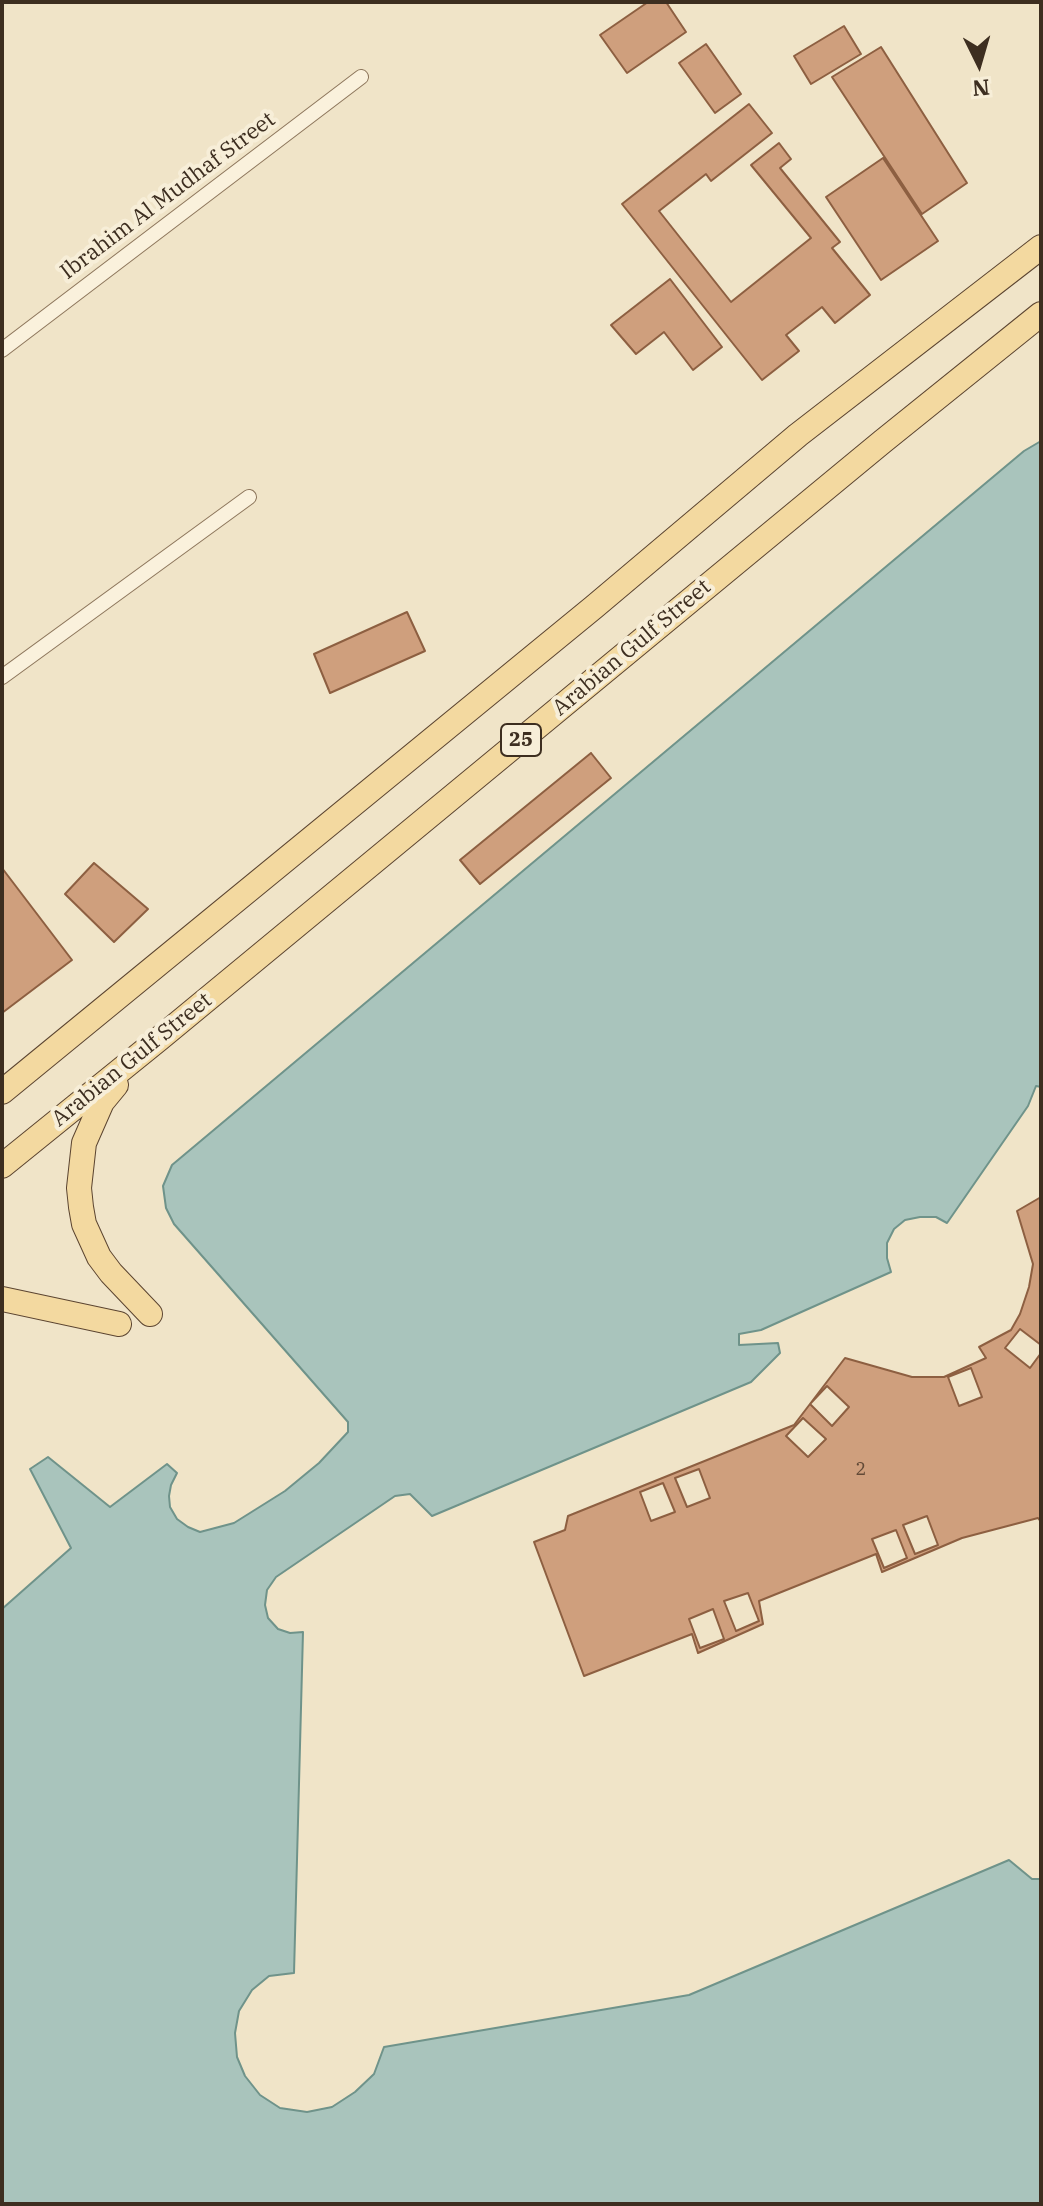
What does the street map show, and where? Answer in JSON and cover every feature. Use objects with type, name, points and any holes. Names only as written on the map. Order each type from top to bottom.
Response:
[{"type":"main road","name":"25","points":[[2,1092],[594,607],[798,435],[1041,247]]},
{"type":"main road","name":"Arabian Gulf Street","points":[[2,1166],[1041,314]]},
{"type":"main road","points":[[150,1314],[117,1281],[99,1257],[84,1224],[79,1188],[84,1143],[102,1102],[124,1074],[159,1039]]},
{"type":"main road","points":[[2,1073],[65,1040]]},
{"type":"main road","points":[[2,1299],[119,1324]]},
{"type":"street","name":"Ibrahim Al Mudhaf Street","points":[[2,350],[361,77]]},
{"type":"street","points":[[2,677],[249,497]]},
{"type":"water","points":[[1041,441],[1041,1087],[1036,1086],[1028,1106],[947,1223],[936,1217],[920,1217],[905,1220],[894,1229],[887,1243],[891,1272],[761,1330],[739,1334],[739,1345],[778,1343],[780,1353],[751,1382],[432,1516],[410,1494],[395,1496],[276,1577],[267,1590],[265,1605],[268,1618],[278,1629],[290,1633],[303,1632],[294,1973],[269,1976],[252,1990],[239,2011],[235,2033],[237,2057],[245,2076],[260,2095],[280,2108],[307,2112],[332,2107],[355,2092],[374,2074],[384,2047],[689,1995],[1009,1860],[1032,1879],[1041,1879],[1041,2204],[2,2204],[2,1609],[71,1548],[30,1469],[48,1457],[110,1507],[167,1464],[177,1473],[171,1485],[170,1507],[177,1519],[200,1532],[234,1523],[285,1491],[319,1463],[348,1432],[348,1422],[174,1224],[166,1208],[163,1186],[172,1165],[1024,451]]},
{"type":"building","points":[[648,2],[666,2],[686,32],[627,73],[600,35]]},
{"type":"building","points":[[844,26],[861,54],[811,84],[794,56]]},
{"type":"building","points":[[706,44],[741,94],[715,113],[679,63]]},
{"type":"building","points":[[881,47],[967,183],[922,214],[832,77]]},
{"type":"building","points":[[749,104],[772,133],[711,181],[706,174],[659,211],[731,302],[811,238],[751,165],[779,143],[791,159],[780,168],[840,242],[832,248],[870,295],[835,323],[822,307],[786,335],[799,351],[762,380],[622,204]]},
{"type":"building","points":[[883,158],[938,241],[881,280],[826,197]]},
{"type":"building","points":[[670,279],[722,347],[693,370],[664,332],[636,354],[611,325]]},
{"type":"building","points":[[407,612],[425,651],[330,693],[314,654]]},
{"type":"building","points":[[591,753],[611,778],[480,884],[460,860]]},
{"type":"building","points":[[94,863],[148,909],[114,942],[65,894]]},
{"type":"building","points":[[2,868],[72,960],[2,1013]]},
{"type":"building","points":[[1041,1197],[1041,1522],[1038,1518],[962,1538],[882,1572],[876,1554],[759,1601],[763,1624],[698,1653],[692,1634],[584,1676],[534,1542],[565,1530],[568,1516],[794,1425],[845,1358],[912,1377],[944,1377],[986,1358],[979,1347],[1011,1330],[1029,1287],[1033,1264],[1017,1211]]},
{"type":"building","points":[[1020,1329],[1041,1345],[1041,1353],[1030,1368],[1005,1348]]},
{"type":"building","points":[[971,1368],[982,1397],[959,1406],[948,1377]]},
{"type":"building","points":[[827,1386],[849,1407],[832,1426],[810,1404]]},
{"type":"building","points":[[803,1418],[826,1439],[808,1457],[786,1436]]},
{"type":"building","points":[[699,1469],[710,1498],[687,1507],[675,1478]]},
{"type":"building","points":[[663,1483],[675,1512],[651,1521],[640,1492]]},
{"type":"building","points":[[927,1516],[938,1545],[915,1554],[903,1525]]},
{"type":"building","points":[[896,1530],[907,1558],[884,1568],[872,1539]]},
{"type":"building","points":[[748,1593],[759,1621],[736,1631],[724,1601]]},
{"type":"building","points":[[713,1609],[724,1639],[700,1648],[689,1619]]}]
